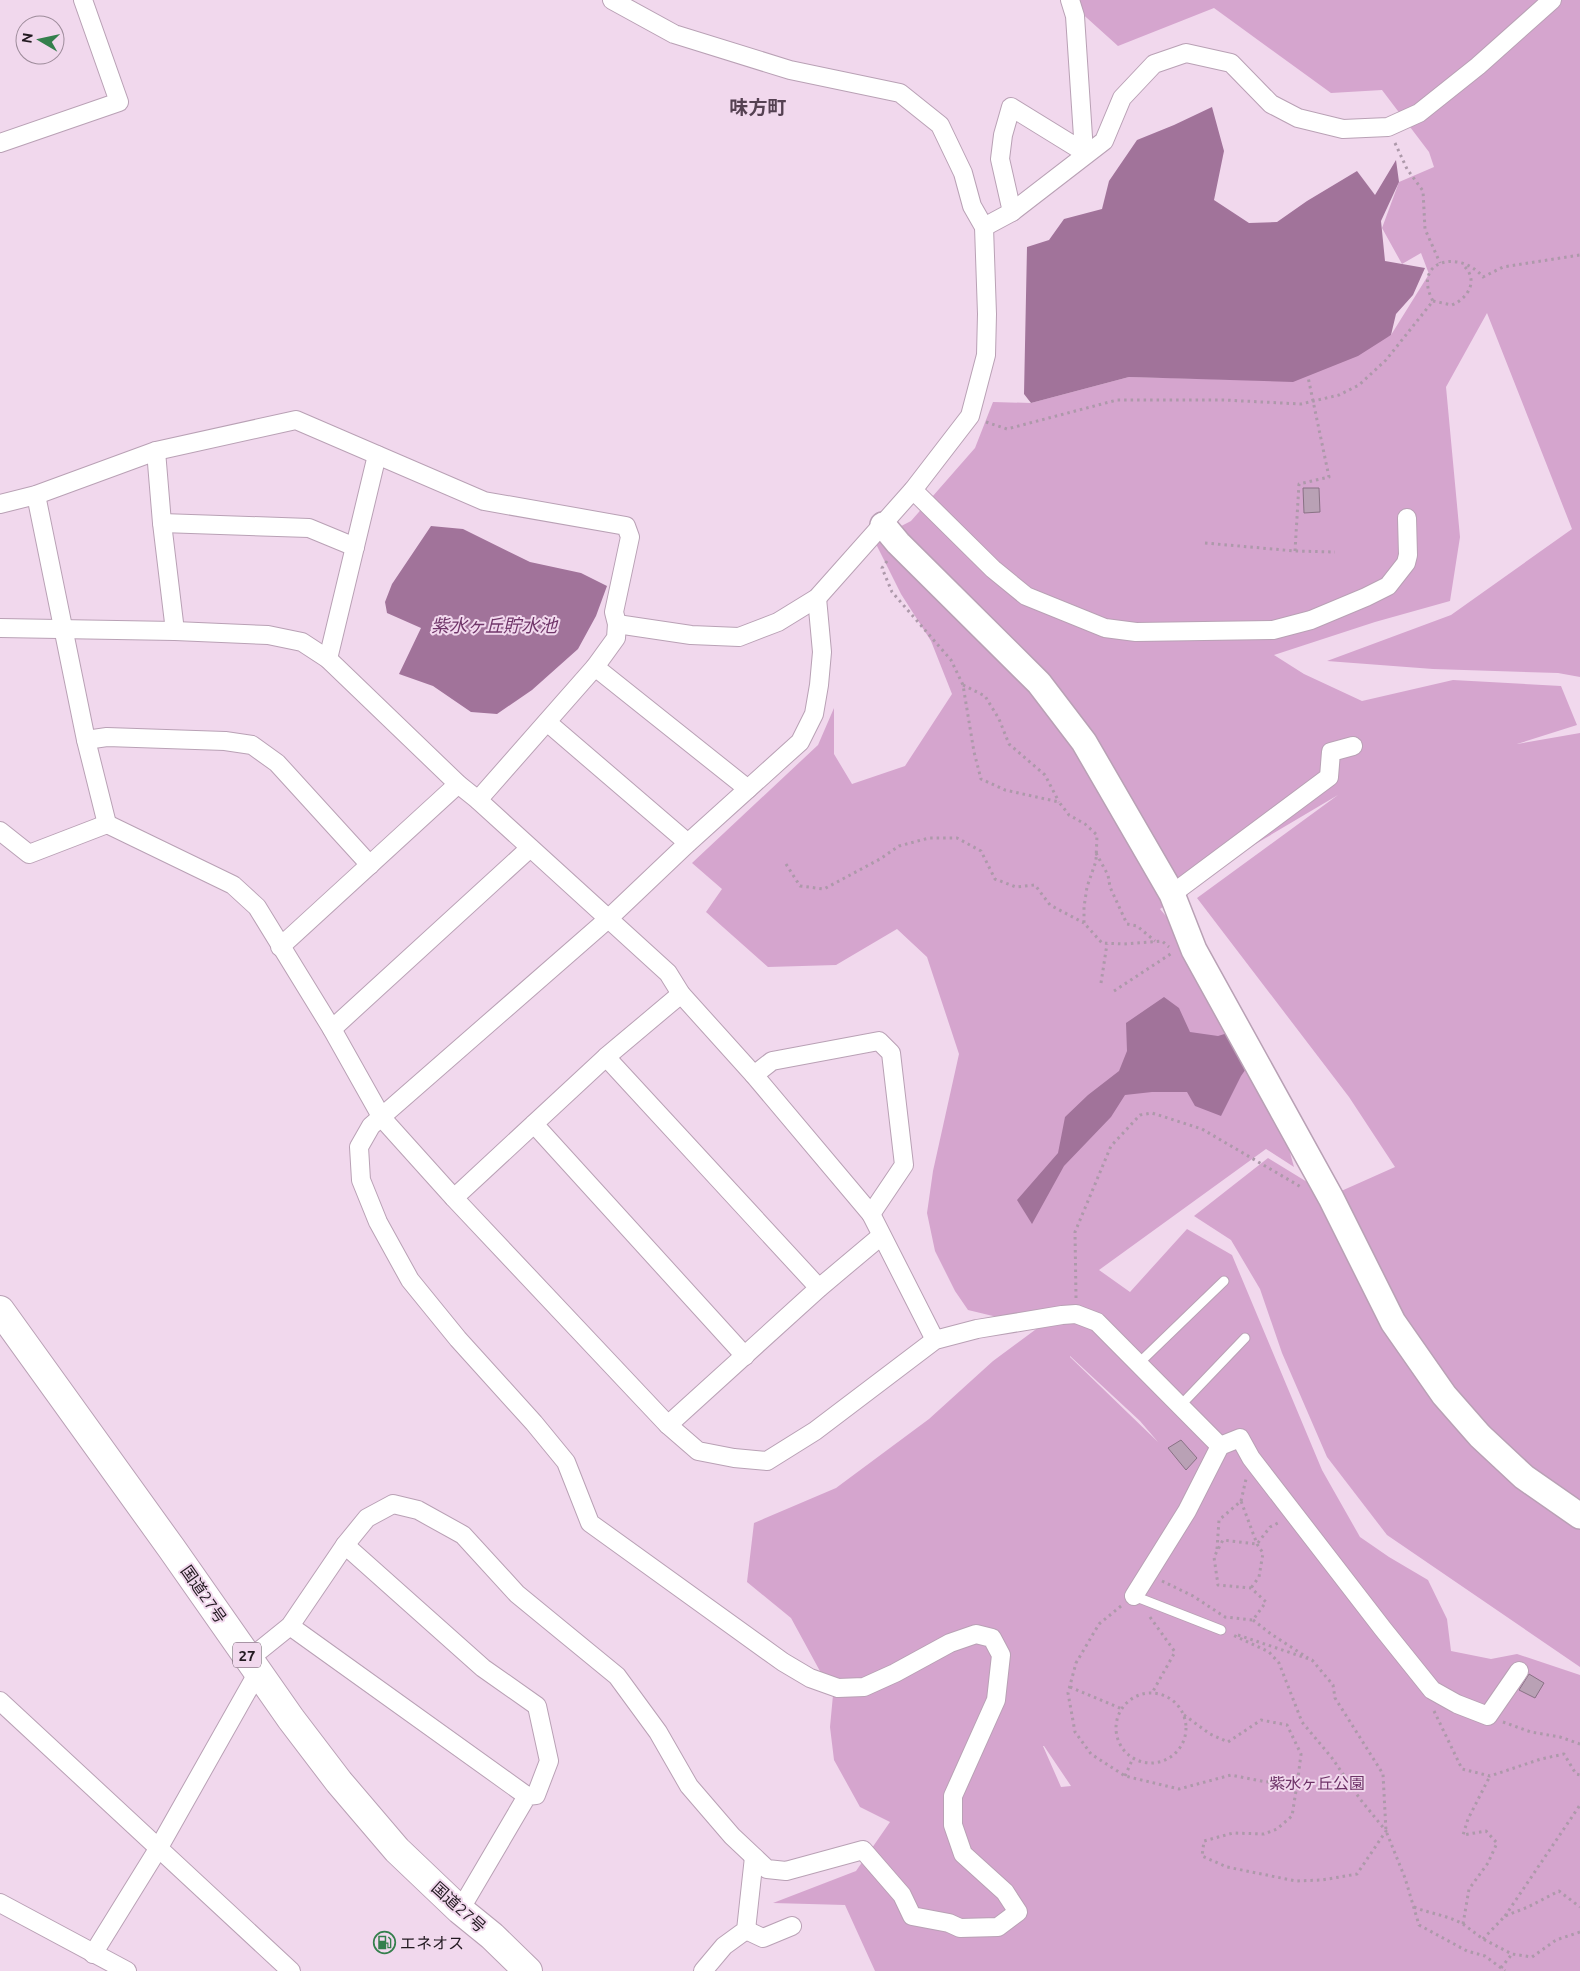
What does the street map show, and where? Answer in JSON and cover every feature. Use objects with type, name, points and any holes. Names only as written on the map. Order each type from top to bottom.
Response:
[{"type":"highway","name":"国道27号","points":[[0,1310],[254,1666],[340,1782],[397,1850],[528,1971]]},
{"type":"street","points":[[0,143],[119,102],[83,0]]},
{"type":"street","points":[[612,0],[674,34],[790,70],[900,93],[940,125],[963,173],[972,206],[984,227],[987,314],[986,355],[970,416],[912,490],[890,534],[817,598],[778,622],[739,637],[691,635],[617,624]]},
{"type":"street","points":[[1012,212],[1000,159],[1003,135],[1011,107],[1084,152],[1075,16],[1070,0]]},
{"type":"street","points":[[984,227],[1012,212],[1104,140],[1122,98],[1154,64],[1186,53],[1231,63],[1271,104],[1298,118],[1343,129],[1388,126],[1419,113],[1478,66],[1552,0]]},
{"type":"street","points":[[0,504],[36,495],[156,451],[296,420],[484,502],[626,526],[630,537],[614,612],[617,624],[616,638],[595,667],[478,800]]},
{"type":"street","points":[[156,451],[162,523],[175,631]]},
{"type":"street","points":[[328,659],[378,455]]},
{"type":"street","points":[[912,490],[993,569],[1026,596],[1105,628],[1136,632],[1274,630],[1311,620],[1366,597],[1388,586],[1406,563],[1408,555],[1407,518]]},
{"type":"street","points":[[36,495],[86,740],[108,824]]},
{"type":"street","points":[[162,523],[310,528],[355,548]]},
{"type":"street","points":[[890,534],[1040,683],[1084,742],[1172,894],[1194,950],[1331,1198],[1393,1322],[1444,1396],[1480,1436],[1524,1477],[1580,1516]]},
{"type":"street","points":[[93,1954],[158,1849],[254,1666],[290,1626],[345,1545],[367,1518],[393,1504],[418,1510],[463,1535],[517,1594],[617,1676],[658,1732],[689,1786],[732,1836],[767,1869],[786,1871],[863,1850],[902,1896],[912,1916],[960,1928],[998,1927],[1018,1912],[1005,1892],[963,1854],[954,1825],[953,1796],[996,1700],[1001,1655],[992,1638],[976,1634],[950,1643],[895,1673],[864,1687],[838,1688],[810,1678],[783,1662],[590,1523],[566,1462],[534,1423],[458,1339],[410,1280],[378,1222],[361,1180],[359,1147],[371,1126],[608,919],[688,843],[800,742],[814,714],[822,652],[817,598]]},
{"type":"street","points":[[0,628],[175,631],[268,635],[302,642],[328,659],[458,784],[668,973],[681,994],[754,1075],[872,1214],[881,1236],[935,1340]]},
{"type":"street","points":[[595,667],[748,789]]},
{"type":"street","points":[[547,722],[688,843]]},
{"type":"street","points":[[86,740],[107,736],[225,741],[252,746],[277,763],[370,865]]},
{"type":"street","points":[[1172,894],[1329,777],[1331,752],[1353,746]]},
{"type":"street","points":[[280,947],[458,784]]},
{"type":"street","points":[[0,831],[29,854],[108,824],[232,885],[257,906],[280,947],[332,1029],[382,1118],[454,1198],[668,1425],[698,1451],[734,1458],[767,1461],[815,1432],[935,1340],[977,1329],[1076,1314],[1097,1322],[1179,1407],[1220,1446]]},
{"type":"street","points":[[332,1029],[530,848]]},
{"type":"street","points":[[454,1198],[606,1057],[681,994]]},
{"type":"street","points":[[754,1075],[772,1061],[879,1041],[892,1053],[904,1165],[872,1214]]},
{"type":"street","points":[[606,1057],[819,1288]]},
{"type":"street","points":[[534,1124],[745,1356]]},
{"type":"street","points":[[668,1425],[819,1288],[881,1236]]},
{"type":"street","points":[[1134,1596],[1188,1511],[1220,1446],[1240,1438],[1251,1458],[1432,1690],[1456,1704],[1488,1716],[1519,1671]]},
{"type":"street","points":[[290,1626],[527,1796],[536,1795],[549,1761],[537,1706],[483,1668],[345,1545]]},
{"type":"street","points":[[0,1700],[158,1849],[292,1971]]},
{"type":"street","points":[[460,1910],[527,1796]]},
{"type":"street","points":[[703,1971],[724,1946],[746,1930],[754,1857]]},
{"type":"street","points":[[0,1903],[127,1971]]},
{"type":"street","points":[[746,1930],[763,1938],[792,1926]]},
{"type":"lane","points":[[1138,1364],[1224,1281]]},
{"type":"lane","points":[[1179,1407],[1245,1338]]},
{"type":"lane","points":[[1134,1596],[1221,1630]]},
{"type":"path","points":[[1388,126],[1407,170],[1423,190],[1425,229],[1440,263]]},
{"type":"path","points":[[1460,263],[1470,274],[1471,285],[1466,297],[1452,306],[1433,301],[1427,289],[1427,282],[1429,274],[1440,263],[1450,261],[1460,263],[1476,268],[1483,277],[1503,268],[1580,255]]},
{"type":"path","points":[[970,416],[1007,429],[1117,400],[1224,400],[1301,404],[1339,396],[1359,385],[1386,360],[1433,301]]},
{"type":"path","points":[[1295,551],[1299,484],[1329,477],[1308,377]]},
{"type":"path","points":[[890,534],[882,568],[892,592],[951,660],[963,685],[974,752],[981,779],[1005,790],[1059,802]]},
{"type":"path","points":[[1205,543],[1295,551],[1335,552]]},
{"type":"path","points":[[963,685],[985,696],[999,719],[1010,744],[1045,775],[1059,802],[1069,815],[1085,824],[1097,835],[1096,862],[1087,887],[1084,923]]},
{"type":"path","points":[[786,864],[800,886],[824,889],[880,859],[899,846],[929,838],[956,838],[981,851],[995,880],[1016,887],[1035,885],[1050,905],[1084,923],[1102,944],[1162,941],[1174,952],[1114,991]]},
{"type":"path","points":[[1096,852],[1108,875],[1110,887],[1128,924],[1137,926],[1156,941]]},
{"type":"path","points":[[1100,983],[1107,944]]},
{"type":"path","points":[[1076,1314],[1075,1232],[1111,1146],[1140,1115],[1152,1113],[1202,1128],[1313,1195],[1331,1198]]},
{"type":"path","points":[[1216,1552],[1219,1520],[1241,1500],[1257,1544],[1263,1554],[1259,1578],[1252,1588]]},
{"type":"path","points":[[1257,1544],[1270,1527],[1295,1513]]},
{"type":"path","points":[[1253,1620],[1266,1602],[1252,1588],[1218,1585],[1214,1557],[1223,1540],[1257,1544]]},
{"type":"path","points":[[1148,1574],[1193,1596],[1225,1617],[1253,1620],[1312,1660],[1333,1686],[1335,1698],[1383,1774],[1386,1831],[1357,1874],[1322,1880],[1296,1881],[1227,1867],[1202,1856],[1204,1841],[1233,1833],[1264,1834],[1277,1829],[1292,1816],[1301,1754],[1287,1724],[1261,1720],[1228,1742],[1210,1734],[1183,1715]]},
{"type":"path","points":[[1152,1693],[1175,1652],[1134,1596],[1099,1624],[1076,1663],[1068,1693],[1075,1732],[1091,1754],[1125,1776],[1179,1789],[1231,1775],[1266,1782],[1298,1778]]},
{"type":"path","points":[[1221,1630],[1312,1660]]},
{"type":"path","points":[[1221,1630],[1269,1652],[1279,1663],[1302,1722],[1386,1831],[1405,1878],[1419,1925],[1467,1951],[1485,1956],[1505,1971]]},
{"type":"path","points":[[1070,1686],[1122,1708]]},
{"type":"path","points":[[1152,1693],[1171,1699],[1183,1715],[1186,1726],[1184,1738],[1179,1749],[1170,1757],[1159,1762],[1148,1763],[1133,1758],[1126,1753],[1119,1743],[1116,1732],[1117,1720],[1122,1708],[1140,1694],[1152,1693]]},
{"type":"path","points":[[1432,1706],[1462,1769],[1490,1776],[1541,1758],[1564,1754],[1576,1774],[1580,1775]]},
{"type":"path","points":[[1488,1716],[1531,1732],[1560,1737],[1580,1744]]},
{"type":"path","points":[[1125,1776],[1133,1758]]},
{"type":"path","points":[[1462,1924],[1469,1889],[1488,1863],[1497,1843],[1486,1831],[1463,1835],[1468,1819],[1490,1776]]},
{"type":"path","points":[[1483,1939],[1505,1916],[1580,1805]]},
{"type":"path","points":[[1505,1916],[1559,1891],[1580,1907]]},
{"type":"path","points":[[1414,1907],[1431,1914],[1450,1917],[1483,1939],[1512,1954],[1532,1957],[1556,1940],[1580,1932]]},
{"type":"path","points":[[1501,1968],[1512,1954]]},
{"type":"green space","name":"紫水ヶ丘公園","points":[[1067,0],[1580,0],[1580,677],[1558,673],[1433,669],[1327,661],[1451,615],[1572,529],[1487,313],[1446,387],[1460,537],[1450,601],[1375,622],[1274,655],[1304,674],[1362,701],[1453,680],[1561,686],[1577,725],[1517,744],[1580,733],[1580,1667],[1387,1535],[1327,1457],[1282,1353],[1260,1289],[1231,1240],[1194,1216],[1268,1158],[1330,1196],[1395,1167],[1349,1097],[1197,898],[1338,795],[1247,849],[1160,909],[1176,928],[1268,1073],[1294,1167],[1266,1149],[1099,1270],[1130,1292],[1187,1229],[1232,1255],[1322,1470],[1360,1537],[1428,1580],[1447,1619],[1451,1651],[1491,1659],[1517,1654],[1580,1675],[1580,1971],[875,1971],[845,1905],[773,1903],[856,1871],[890,1822],[860,1807],[834,1760],[830,1727],[833,1695],[791,1618],[747,1582],[754,1523],[836,1488],[929,1419],[993,1361],[1039,1327],[968,1310],[955,1291],[935,1251],[927,1213],[933,1171],[959,1054],[927,957],[897,929],[836,965],[768,967],[706,912],[722,889],[692,863],[818,745],[834,708],[834,754],[852,784],[905,766],[952,694],[931,641],[901,594],[874,540],[911,521],[975,448],[993,402],[1031,403],[1129,377],[1293,381],[1391,335],[1429,274],[1421,253],[1402,264],[1382,228],[1399,182],[1434,167],[1429,152],[1382,90],[1331,93],[1214,8],[1118,46]],"holes":[[[1070,1357],[1140,1421],[1158,1442]],[[1044,1746],[1071,1786],[1061,1787]]]},
{"type":"water","points":[[1212,107],[1224,151],[1214,200],[1249,223],[1277,222],[1307,201],[1357,171],[1375,195],[1396,160],[1399,182],[1381,221],[1385,261],[1425,268],[1413,295],[1396,314],[1391,335],[1358,356],[1293,382],[1129,377],[1031,403],[1024,394],[1027,247],[1049,240],[1064,219],[1102,209],[1109,181],[1137,140]]},
{"type":"water","name":"紫水ヶ丘貯水池","points":[[431,526],[463,529],[530,562],[581,573],[607,586],[596,616],[578,649],[532,690],[497,714],[471,712],[433,686],[399,674],[421,628],[387,613],[385,602],[392,584]]},
{"type":"water","points":[[1164,997],[1179,1008],[1190,1032],[1218,1036],[1231,1032],[1250,1063],[1241,1076],[1221,1116],[1195,1106],[1187,1092],[1152,1092],[1125,1095],[1111,1117],[1064,1166],[1032,1224],[1017,1200],[1058,1153],[1065,1117],[1088,1095],[1119,1071],[1127,1051],[1126,1023]]},
{"type":"building","points":[[1303,488],[1319,488],[1320,512],[1304,513]]},
{"type":"building","points":[[1181,1440],[1197,1458],[1186,1470],[1168,1448]]},
{"type":"building","points":[[1529,1674],[1544,1683],[1535,1698],[1519,1690]]},
{"type":"place","name":"エネオス","points":[[384,1943]]},
{"type":"district","name":"味方町","points":[[758,107]]}]
